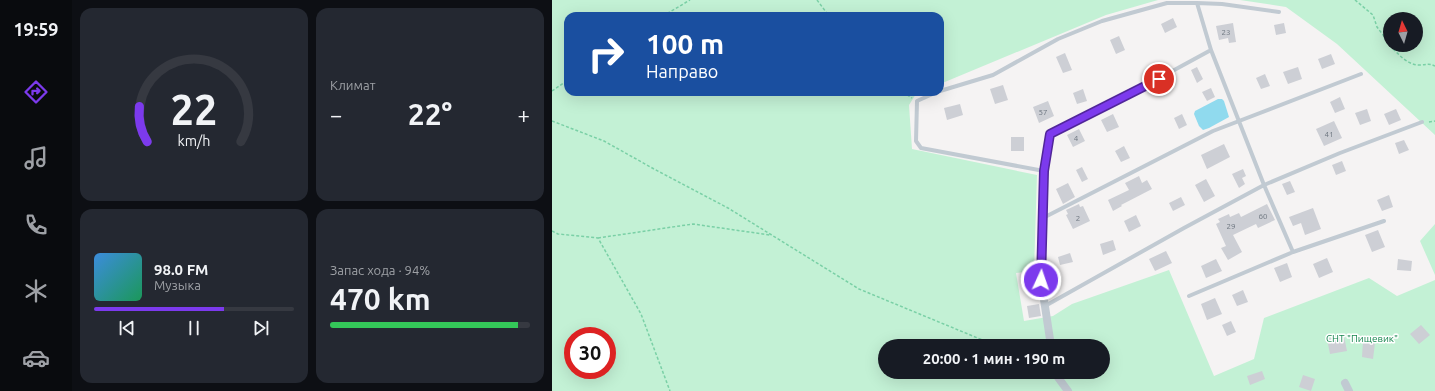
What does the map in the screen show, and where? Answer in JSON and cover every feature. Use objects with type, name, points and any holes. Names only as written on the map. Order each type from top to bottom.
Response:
[{"type":"street","points":[[1044,171],[1044,218],[1041,280],[1050,339]]},
{"type":"street","points":[[1059,379],[1068,391]]},
{"type":"street","points":[[1345,383],[1348,391]]},
{"type":"lane","points":[[944,90],[993,75],[1058,39],[1102,21],[1167,3],[1222,4],[1279,12]]},
{"type":"lane","points":[[1198,3],[1211,50],[1238,121],[1293,252]]},
{"type":"lane","points":[[928,96],[916,101],[916,141],[921,148],[1044,171],[1050,134],[1132,93],[1211,50]]},
{"type":"lane","points":[[1044,218],[1213,131],[1361,74]]},
{"type":"lane","points":[[1045,306],[1264,185],[1340,153],[1422,122]]},
{"type":"lane","points":[[1189,296],[1293,252],[1384,221]]},
{"type":"path","points":[[670,12],[690,0]]},
{"type":"path","points":[[817,0],[826,12]]},
{"type":"path","points":[[1355,0],[1373,15],[1377,27],[1383,35]]},
{"type":"path","points":[[1395,52],[1399,57],[1417,65],[1430,64],[1435,66]]},
{"type":"path","points":[[552,91],[564,83]]},
{"type":"path","points":[[909,96],[916,101]]},
{"type":"path","points":[[552,121],[604,141],[654,170],[728,208],[859,289],[980,339]]},
{"type":"path","points":[[552,231],[558,234],[598,238],[693,224],[772,235]]},
{"type":"path","points":[[598,238],[641,314],[670,391]]},
{"type":"green space","name":"СНТ \"Пищевик\"","points":[[552,0],[1158,0],[1106,15],[944,82],[944,12],[564,12],[564,96],[915,96],[909,105],[912,149],[1037,175],[1034,271],[1016,273],[1024,321],[1053,316],[1072,304],[1169,270],[1214,376],[1254,359],[1264,318],[1369,278],[1397,296],[1435,280],[1435,391],[552,391]]},
{"type":"green space","points":[[1240,0],[1435,0],[1435,135],[1337,44],[1286,7]]},
{"type":"green space","points":[[1435,224],[1435,275],[1420,241]]},
{"type":"water","points":[[1218,99],[1222,99],[1224,101],[1229,117],[1203,130],[1199,126],[1194,114],[1195,111]]},
{"type":"building","points":[[1173,18],[1177,27],[1165,33],[1161,24]]},
{"type":"building","points":[[1233,23],[1236,42],[1229,43],[1228,38],[1219,40],[1216,26]]},
{"type":"building","points":[[1284,23],[1286,33],[1276,35],[1274,25]]},
{"type":"building","points":[[1119,36],[1125,50],[1116,54],[1110,40]]},
{"type":"building","points":[[1065,53],[1072,70],[1063,73],[1056,57]]},
{"type":"building","points":[[1331,54],[1335,64],[1322,69],[1318,59]]},
{"type":"building","points":[[1197,67],[1203,79],[1197,83],[1191,70]]},
{"type":"building","points":[[1298,67],[1302,79],[1288,84],[1283,72]]},
{"type":"building","points":[[1265,74],[1270,86],[1261,89],[1256,78]]},
{"type":"building","points":[[1003,85],[1008,100],[995,104],[990,89]]},
{"type":"building","points":[[1211,88],[1215,97],[1207,101],[1202,92]]},
{"type":"building","points":[[1083,89],[1087,101],[1077,104],[1073,93]]},
{"type":"building","points":[[1340,97],[1345,109],[1335,113],[1330,102]]},
{"type":"building","points":[[1048,101],[1054,116],[1039,123],[1033,107]]},
{"type":"building","points":[[960,104],[963,115],[947,120],[944,108]]},
{"type":"building","points":[[1367,109],[1371,121],[1360,125],[1355,113]]},
{"type":"building","points":[[1396,109],[1401,120],[1389,125],[1384,114]]},
{"type":"building","points":[[1113,114],[1119,127],[1107,132],[1101,120]]},
{"type":"building","points":[[1182,114],[1187,125],[1179,129],[1174,118]]},
{"type":"building","points":[[1334,121],[1342,138],[1324,146],[1316,129]]},
{"type":"building","points":[[1079,129],[1085,141],[1073,147],[1067,135]]},
{"type":"building","points":[[1011,137],[1024,137],[1024,151],[1011,151]]},
{"type":"building","points":[[1404,140],[1409,150],[1399,154],[1395,143]]},
{"type":"building","points":[[1224,144],[1230,157],[1207,169],[1201,155]]},
{"type":"building","points":[[1124,146],[1130,158],[1121,162],[1115,151]]},
{"type":"building","points":[[1342,161],[1346,171],[1336,175],[1332,165]]},
{"type":"building","points":[[1082,167],[1088,179],[1082,182],[1076,170]]},
{"type":"building","points":[[1243,169],[1246,176],[1242,178],[1245,184],[1239,188],[1232,174]]},
{"type":"building","points":[[1139,176],[1142,183],[1147,180],[1152,189],[1121,205],[1122,206],[1113,211],[1108,200],[1129,190],[1125,183]]},
{"type":"building","points":[[1206,179],[1215,196],[1204,202],[1195,185]]},
{"type":"building","points":[[1290,181],[1295,192],[1287,195],[1282,184]]},
{"type":"building","points":[[1068,183],[1075,197],[1063,204],[1056,189]]},
{"type":"building","points":[[1389,195],[1393,207],[1382,211],[1377,200]]},
{"type":"building","points":[[1181,197],[1185,205],[1173,211],[1169,203]]},
{"type":"building","points":[[1079,204],[1080,207],[1083,206],[1090,221],[1073,229],[1066,215],[1068,214],[1066,210]]},
{"type":"building","points":[[1267,204],[1275,220],[1258,228],[1256,224],[1233,235],[1242,252],[1228,260],[1221,248],[1226,246],[1216,224],[1220,222],[1218,219],[1229,214],[1230,217],[1239,213],[1241,217]]},
{"type":"building","points":[[1313,208],[1321,229],[1305,235],[1301,223],[1293,226],[1289,217]]},
{"type":"building","points":[[1136,215],[1141,226],[1129,232],[1124,221]]},
{"type":"building","points":[[1378,230],[1385,247],[1372,252],[1365,235]]},
{"type":"building","points":[[1113,240],[1116,250],[1103,255],[1100,244]]},
{"type":"building","points":[[1166,251],[1172,263],[1155,271],[1149,259]]},
{"type":"building","points":[[1070,253],[1073,262],[1060,265],[1058,257]]},
{"type":"building","points":[[1327,258],[1333,272],[1319,278],[1313,264]]},
{"type":"building","points":[[1216,259],[1222,271],[1206,278],[1201,266]]},
{"type":"building","points":[[1398,259],[1412,261],[1411,271],[1397,270]]},
{"type":"building","points":[[1287,263],[1292,277],[1280,282],[1274,268]]},
{"type":"building","points":[[1243,290],[1248,302],[1237,306],[1232,295]]},
{"type":"building","points":[[1215,298],[1222,314],[1207,320],[1201,304]]},
{"type":"building","points":[[1039,304],[1041,316],[1029,318],[1027,306]]},
{"type":"building","points":[[1231,321],[1236,332],[1227,336],[1222,325]]},
{"type":"building","points":[[1421,325],[1430,335],[1419,344],[1410,334]]},
{"type":"building","points":[[1344,336],[1347,351],[1330,354],[1327,339]]},
{"type":"building","points":[[1363,341],[1375,343],[1373,359],[1362,357]]},
{"type":"building","points":[[1262,371],[1265,379],[1250,385],[1247,376]]},
{"type":"building","points":[[1303,375],[1315,379],[1311,391],[1299,387]]},
{"type":"route","points":[[1041,280],[1044,218],[1044,171],[1050,134],[1159,79]]}]
